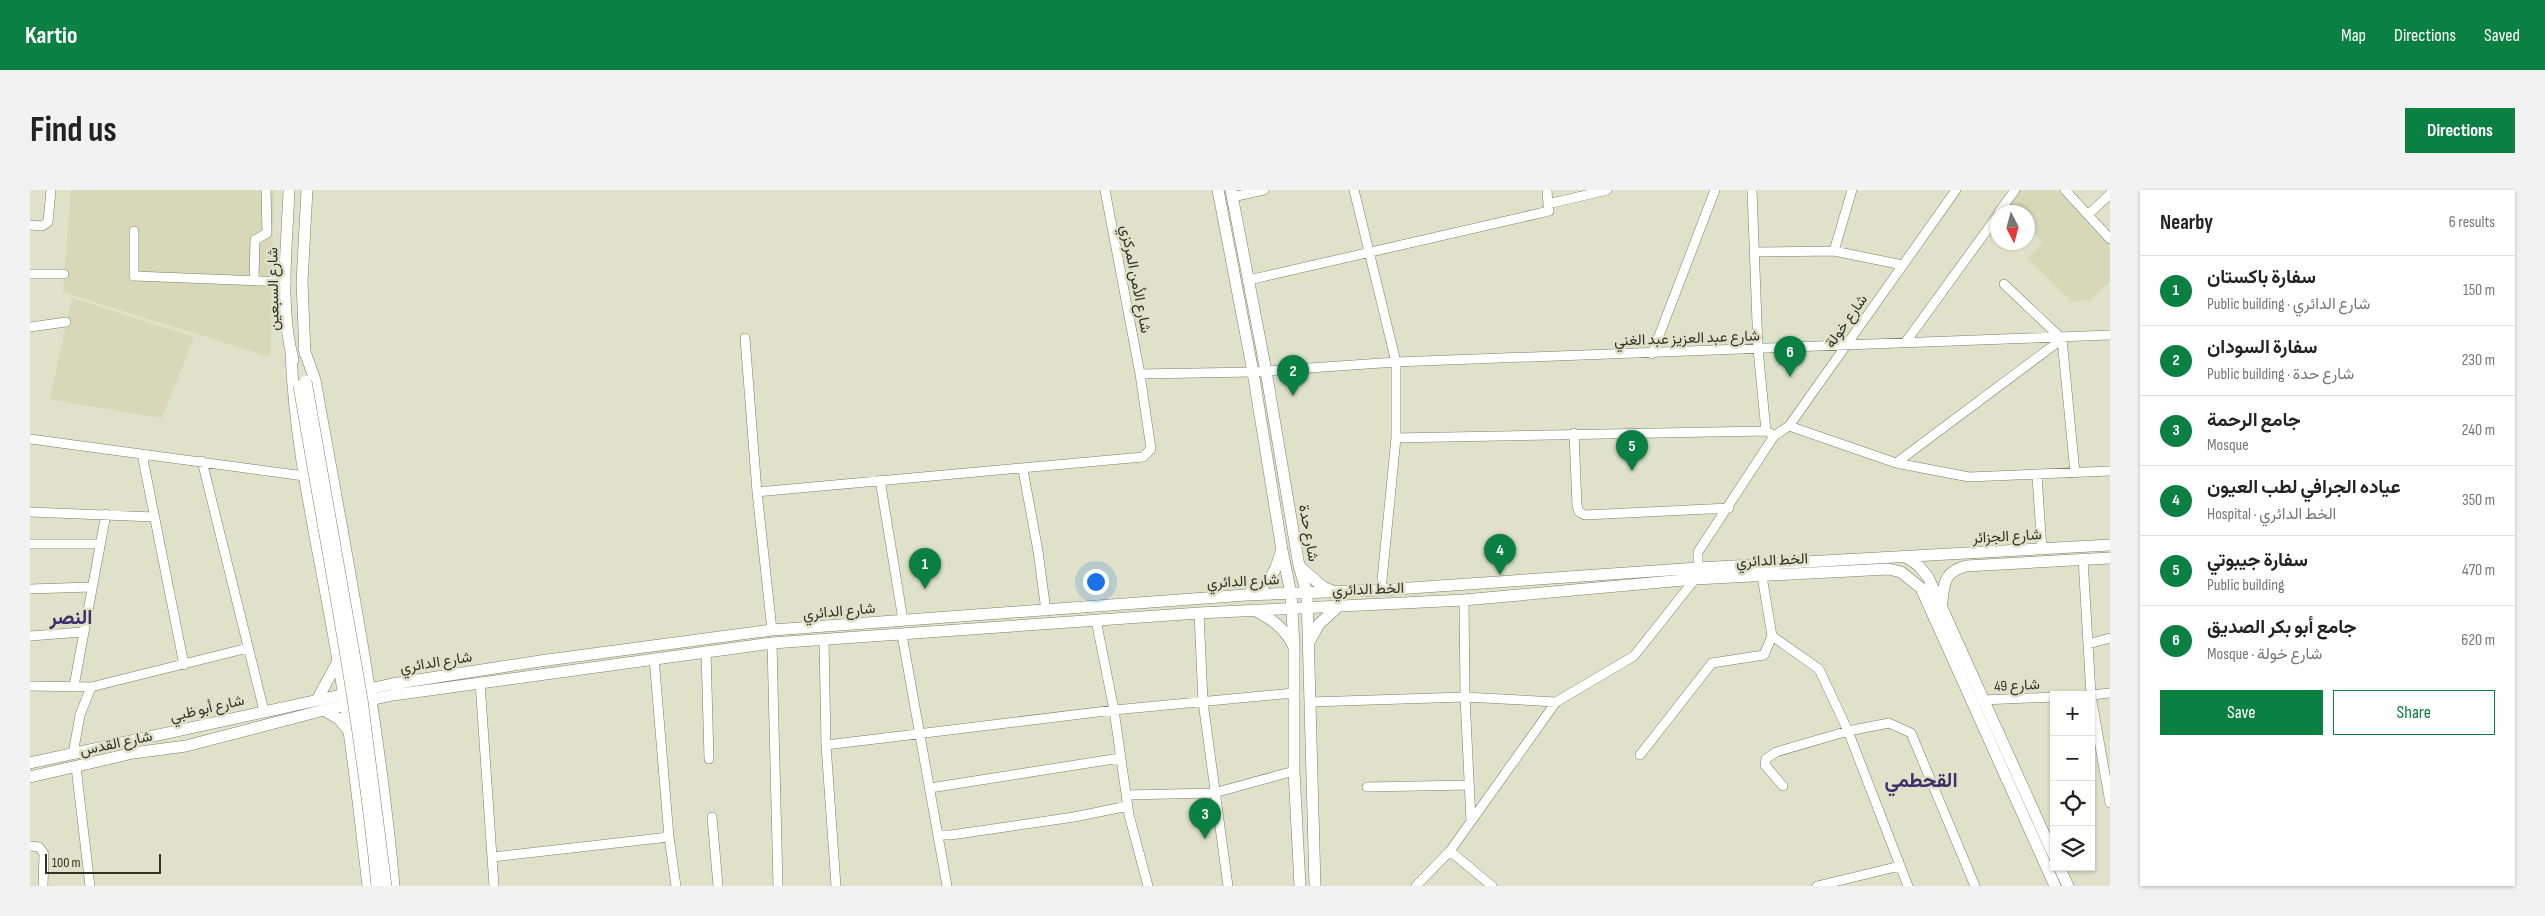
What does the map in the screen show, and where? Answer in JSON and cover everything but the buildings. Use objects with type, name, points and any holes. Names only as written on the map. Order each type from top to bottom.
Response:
[{"type":"main road","name":"شارع السبعين","points":[[289,190],[286,282],[291,353],[303,383]]},
{"type":"main road","name":"شارع السبعين","points":[[303,383],[302,282],[307,190]]},
{"type":"main road","name":"شارع حدة","points":[[1218,190],[1253,372],[1291,594],[1294,646],[1294,771],[1300,886]]},
{"type":"main road","name":"شارع حدة","points":[[1232,194],[1266,371],[1299,566],[1307,593],[1315,886]]},
{"type":"main road","points":[[304,349],[315,380],[362,644],[379,756],[394,886]]},
{"type":"main road","points":[[291,353],[292,387],[304,476],[350,732],[368,886]]},
{"type":"main road","points":[[303,383],[372,832],[377,886]]},
{"type":"main road","points":[[303,383],[362,699],[386,886]]},
{"type":"main road","name":"شارع الجزائر","points":[[1906,557],[2110,545]]},
{"type":"main road","points":[[1246,595],[1257,590],[1274,575],[1282,550]]},
{"type":"main road","name":"الخط الدائري","points":[[1291,594],[1696,574],[1906,557],[1918,565],[1928,577],[1982,700],[2003,759],[2055,886]]},
{"type":"main road","name":"شارع الجزائر","points":[[1941,607],[1946,577],[1952,570],[1966,566],[2110,558]]},
{"type":"main road","points":[[1299,566],[1322,587],[1333,591]]},
{"type":"main road","name":"الخط الدائري","points":[[1761,570],[1888,569],[1901,572],[1911,578],[1921,588],[2003,759],[2050,848]]},
{"type":"main road","name":"الخط الدائري","points":[[1292,608],[1464,600],[1696,574]]},
{"type":"main road","name":"شارع الدائري","points":[[392,690],[540,661],[772,630],[1246,595],[1291,594]]},
{"type":"main road","points":[[1308,643],[1319,624],[1340,606]]},
{"type":"main road","name":"شارع الدائري","points":[[392,690],[540,675],[772,643],[1292,608]]},
{"type":"main road","points":[[1254,610],[1277,624],[1287,633],[1294,646]]},
{"type":"main road","points":[[772,630],[772,643]]},
{"type":"main road","points":[[337,655],[350,659],[359,655],[362,644]]},
{"type":"main road","points":[[317,700],[337,655]]},
{"type":"main road","points":[[554,673],[550,670],[549,664],[555,659]]},
{"type":"main road","points":[[540,661],[546,667],[540,675]]},
{"type":"main road","points":[[367,674],[392,690],[376,707],[374,719]]},
{"type":"main road","name":"شارع أبو ظبي","points":[[30,763],[317,700],[344,700],[392,690]]},
{"type":"main road","name":"شارع أبو ظبي","points":[[324,710],[344,700]]},
{"type":"main road","points":[[324,710],[339,719],[350,732]]},
{"type":"main road","name":"شارع القدس","points":[[30,777],[133,753],[165,748],[180,748],[193,743],[324,710]]},
{"type":"main road","points":[[189,728],[184,736],[187,742],[193,743]]},
{"type":"main road","points":[[164,734],[171,741],[165,748]]},
{"type":"main road","points":[[354,761],[356,754],[362,748],[374,749],[379,756]]},
{"type":"main road","points":[[2061,871],[2068,886]]},
{"type":"street","points":[[30,224],[42,226],[48,222],[51,190]]},
{"type":"street","points":[[254,281],[255,240],[267,233],[266,190]]},
{"type":"street","name":"شارع الأمن المركزي","points":[[1023,470],[1143,457],[1151,449],[1140,374],[1105,190]]},
{"type":"street","points":[[1232,194],[1264,190]]},
{"type":"street","points":[[1354,190],[1371,253],[1396,362],[1396,438],[1381,590]]},
{"type":"street","points":[[1249,280],[1549,211],[1547,190]]},
{"type":"street","points":[[1548,204],[1607,190]]},
{"type":"street","points":[[1652,354],[1714,190]]},
{"type":"street","points":[[1752,190],[1758,349],[1766,431]]},
{"type":"street","points":[[1834,251],[1852,190]]},
{"type":"street","name":"شارع خولة","points":[[1696,574],[1698,552],[1729,508],[1774,436],[1789,426],[1956,190]]},
{"type":"street","points":[[2005,205],[2016,190]]},
{"type":"street","points":[[2065,190],[2110,240]]},
{"type":"street","points":[[2088,215],[2110,194]]},
{"type":"street","points":[[1905,343],[1990,225]]},
{"type":"street","points":[[134,230],[134,276],[286,282]]},
{"type":"street","points":[[1755,252],[1834,251],[1903,265]]},
{"type":"street","points":[[30,274],[64,274]]},
{"type":"street","points":[[2004,284],[2062,339],[2075,473]]},
{"type":"street","points":[[30,327],[66,322]]},
{"type":"street","name":"شارع عبد العزيز عبد الغني","points":[[1140,374],[1253,372],[1396,362],[2062,339],[2110,335]]},
{"type":"street","points":[[745,338],[757,492],[772,630]]},
{"type":"street","points":[[1896,464],[2062,339]]},
{"type":"street","points":[[1789,426],[1896,464],[1968,477],[2036,476],[2110,471]]},
{"type":"street","points":[[1396,438],[1574,433],[1766,431],[1774,436]]},
{"type":"street","points":[[1574,433],[1577,506],[1579,512],[1585,515],[1729,508]]},
{"type":"street","points":[[30,439],[304,476]]},
{"type":"street","points":[[142,454],[184,665]]},
{"type":"street","points":[[202,461],[264,711]]},
{"type":"street","points":[[757,492],[880,480],[1023,470],[1038,550],[1046,611]]},
{"type":"street","points":[[2036,476],[2042,550]]},
{"type":"street","points":[[880,480],[903,620]]},
{"type":"street","points":[[30,512],[154,517]]},
{"type":"street","points":[[74,686],[82,632],[106,514]]},
{"type":"street","points":[[30,544],[100,544]]},
{"type":"street","points":[[2083,559],[2091,691]]},
{"type":"street","points":[[1640,755],[1712,663],[1764,655],[1772,636],[1761,570]]},
{"type":"street","points":[[1416,886],[1450,852],[1556,702],[1634,656],[1696,574]]},
{"type":"street","points":[[30,590],[91,587]]},
{"type":"street","points":[[1464,600],[1465,697],[1471,821]]},
{"type":"street","points":[[1199,613],[1203,702],[1228,886]]},
{"type":"street","points":[[1096,620],[1114,710],[1128,806],[1148,886]]},
{"type":"street","points":[[30,636],[82,632]]},
{"type":"street","points":[[902,634],[940,835],[947,886]]},
{"type":"street","points":[[1772,636],[1819,669],[1848,731],[1908,886]]},
{"type":"street","points":[[2088,644],[2110,638]]},
{"type":"street","points":[[824,641],[826,745],[836,886]]},
{"type":"street","points":[[772,643],[778,886]]},
{"type":"street","points":[[30,686],[91,687],[248,648]]},
{"type":"street","points":[[706,652],[709,760]]},
{"type":"street","points":[[654,658],[669,837],[676,886]]},
{"type":"street","points":[[480,682],[494,886]]},
{"type":"street","points":[[73,754],[80,715],[91,687]]},
{"type":"street","points":[[826,745],[1114,710],[1294,693]]},
{"type":"street","points":[[2095,695],[2110,694]]},
{"type":"street","points":[[1310,702],[1465,697],[1556,702]]},
{"type":"street","name":"شارع 49","points":[[1982,700],[2050,697]]},
{"type":"street","points":[[2095,718],[2110,802]]},
{"type":"street","points":[[1783,786],[1765,765],[1768,756],[1848,731],[1889,723],[1911,733],[1975,886]]},
{"type":"street","points":[[930,788],[1120,758]]},
{"type":"street","points":[[76,767],[90,886]]},
{"type":"street","points":[[1127,796],[1214,793],[1294,771]]},
{"type":"street","points":[[1367,787],[1469,785]]},
{"type":"street","points":[[940,835],[1074,817],[1128,806]]},
{"type":"street","points":[[712,817],[718,886]]},
{"type":"street","points":[[493,857],[669,837]]},
{"type":"street","points":[[30,846],[39,847],[44,854],[43,886]]},
{"type":"street","points":[[1450,852],[1492,886]]},
{"type":"street","points":[[1817,886],[1836,884],[1900,866]]},
{"type":"shaded area","points":[[71,190],[274,190],[270,357],[63,292]]},
{"type":"shaded area","points":[[2020,190],[2057,190],[2110,248],[2110,281],[2090,300],[2072,301],[2027,258],[2043,243],[2035,234],[2035,205],[2008,205]]},
{"type":"shaded area","points":[[72,298],[194,337],[162,418],[50,399]]},
{"type":"place","name":"جامع أبو بكر الصديق","points":[[1790,377]]},
{"type":"place","name":"سفارة السودان","points":[[1293,396]]},
{"type":"place","name":"سفارة جيبوتي","points":[[1632,471]]},
{"type":"place","name":"عياده الجرافي لطب العيون","points":[[1500,575]]},
{"type":"place","name":"سفارة باكستان","points":[[925,589]]},
{"type":"place","name":"جامع الرحمة","points":[[1205,839]]},
{"type":"district","name":"النصر","points":[[71,617]]},
{"type":"district","name":"القحطمي","points":[[1921,780]]}]
